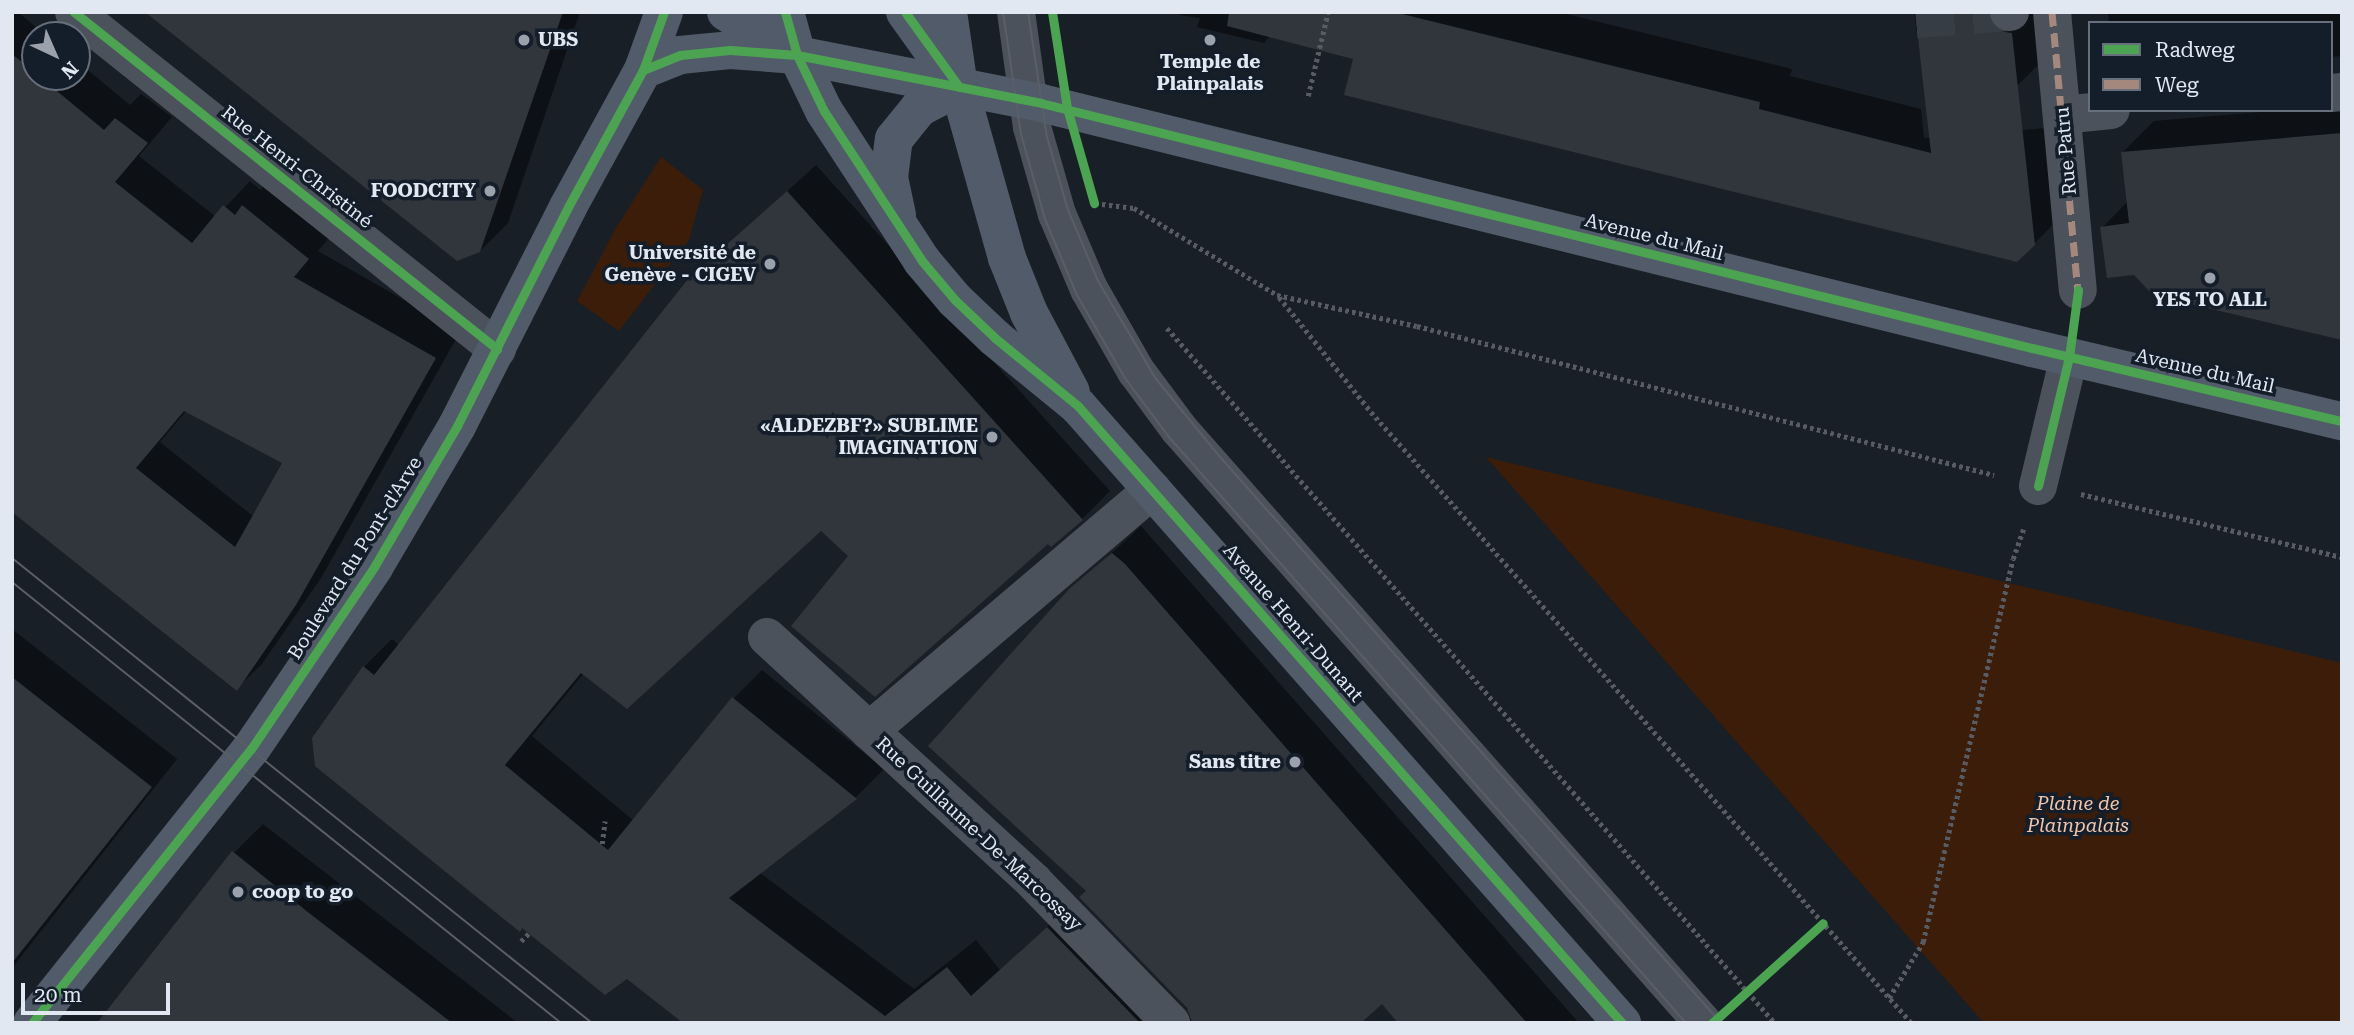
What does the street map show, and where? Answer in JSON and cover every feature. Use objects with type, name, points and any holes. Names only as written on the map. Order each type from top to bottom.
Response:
[{"type":"main road","name":"Boulevard du Pont-d'Arve","points":[[32,1023],[282,706],[374,567],[497,349],[568,206],[643,70],[664,12]]},
{"type":"main road","points":[[726,12],[797,55]]},
{"type":"main road","name":"Avenue Henri-Dunant","points":[[785,12],[797,55],[824,111],[922,261],[955,300],[995,338],[1078,406],[1622,1023]]},
{"type":"main road","points":[[905,12],[959,87]]},
{"type":"main road","points":[[948,12],[959,87]]},
{"type":"main road","points":[[643,70],[680,55],[730,50],[797,55]]},
{"type":"main road","name":"Avenue du Mail","points":[[797,55],[1027,100],[1160,130],[2069,357],[2342,421]]},
{"type":"main road","points":[[900,230],[889,178],[894,139],[919,108],[959,87]]},
{"type":"main road","name":"Avenue Henri-Dunant","points":[[959,87],[1000,234],[1029,313],[1078,406]]},
{"type":"street","name":"Rue Henri-Christiné","points":[[74,12],[497,349]]},
{"type":"street","points":[[1016,12],[1027,100],[1048,186],[1071,251],[1110,327],[1158,400],[1703,1023]]},
{"type":"street","name":"Rue Patru","points":[[2052,12],[2078,290]]},
{"type":"street","points":[[2063,115],[2092,112]]},
{"type":"street","points":[[2038,486],[2069,357]]},
{"type":"street","name":"Rue Guillaume-De-Marcossay","points":[[1152,490],[869,731],[1034,882],[1171,1023]]},
{"type":"street","points":[[767,637],[869,731]]},
{"type":"path","points":[[1308,96],[1328,12]]},
{"type":"path","points":[[1100,215],[1094,203],[1133,208],[1277,295],[1430,329],[2038,486],[2112,500],[2342,557]]},
{"type":"path","points":[[1277,295],[1373,415],[1911,1023]]},
{"type":"path","points":[[1165,326],[1775,1023]]},
{"type":"path","points":[[1889,999],[1923,942],[2013,559],[2038,486]]},
{"type":"path","points":[[601,844],[605,821]]},
{"type":"path","points":[[1814,932],[1823,923]]},
{"type":"path","points":[[521,942],[529,933]]},
{"type":"path","points":[[1737,1001],[1757,983]]},
{"type":"green space","points":[[661,157],[703,190],[689,240],[619,331],[577,301],[617,226]]},
{"type":"green space","name":"Plaine de Plainpalais","points":[[1486,457],[2342,663],[2342,1023],[1984,1023]]},
{"type":"building","points":[[145,12],[563,12],[480,252],[457,261]]},
{"type":"building","points":[[1229,12],[1394,12],[1760,102],[1759,109],[1931,153],[1915,12],[1987,12],[1990,22],[1998,31],[2012,33],[2035,245],[2017,262],[1344,95],[1353,59],[1227,26]]},
{"type":"building","points":[[12,54],[21,61],[21,91],[57,91],[104,130],[115,118],[148,143],[115,182],[192,243],[223,205],[235,215],[242,205],[309,259],[294,277],[436,358],[296,605],[237,691],[12,512]],"holes":[[[184,411],[282,463],[235,547],[136,468]]]},
{"type":"building","points":[[2342,133],[2342,340],[2153,295],[2134,275],[2107,278],[2100,227],[2129,223],[2121,152]]},
{"type":"building","points":[[787,191],[1083,520],[1051,547],[1048,544],[875,697],[791,626],[848,556],[821,531],[627,709],[581,673],[505,765],[608,850],[732,697],[857,799],[729,898],[885,1016],[947,967],[971,996],[1047,927],[1140,1023],[683,1023],[627,979],[605,995],[522,928],[520,932],[315,766],[312,738],[363,666],[374,675],[688,279]]},
{"type":"building","points":[[1112,553],[1125,564],[1527,1023],[1398,1023],[1382,1004],[1361,1023],[1192,1023],[1187,1008],[1079,897],[1086,891],[928,746],[1070,588]]},
{"type":"building","points":[[12,677],[152,787],[12,963]]},
{"type":"building","points":[[232,851],[309,913],[452,1023],[97,1023]]},
{"type":"tunnel","points":[[1916,19],[2009,12]]},
{"type":"tram line","points":[[1003,12],[1021,134],[1045,219],[1077,295],[1125,378],[1169,437],[1686,1023]]},
{"type":"tram line","points":[[1028,12],[1047,137],[1068,210],[1098,281],[1156,379],[1221,458],[1721,1023]]},
{"type":"tram line","points":[[12,558],[592,1023]]},
{"type":"tram line","points":[[12,582],[561,1023]]},
{"type":"marked path","points":[[2052,12],[2078,290]]},
{"type":"cycle path","points":[[74,12],[497,349]]},
{"type":"cycle path","points":[[32,1023],[251,749],[374,567],[457,426],[568,207],[643,70],[664,12]]},
{"type":"cycle path","points":[[785,12],[797,55],[824,111],[922,261],[955,300],[995,338],[1078,406],[1622,1023]]},
{"type":"cycle path","points":[[905,12],[959,87]]},
{"type":"cycle path","points":[[1052,12],[1067,108],[1094,203]]},
{"type":"cycle path","points":[[643,70],[680,55],[730,50],[797,55],[1041,103],[2032,348],[2342,421]]},
{"type":"cycle path","points":[[2038,486],[2069,357],[2078,290]]},
{"type":"cycle path","points":[[1712,1023],[1823,923]]},
{"type":"place","name":"UBS","points":[[524,40]]},
{"type":"place","name":"Temple de Plainpalais","points":[[1210,40]]},
{"type":"place","name":"FOODCITY","points":[[490,191]]},
{"type":"place","name":"Université de Genève - CIGEV","points":[[770,264]]},
{"type":"place","name":"YES TO ALL","points":[[2210,278]]},
{"type":"place","name":"«ALDEZBF?» SUBLIME IMAGINATION","points":[[992,437]]},
{"type":"place","name":"Sans titre","points":[[1295,762]]},
{"type":"place","name":"coop to go","points":[[238,892]]}]
